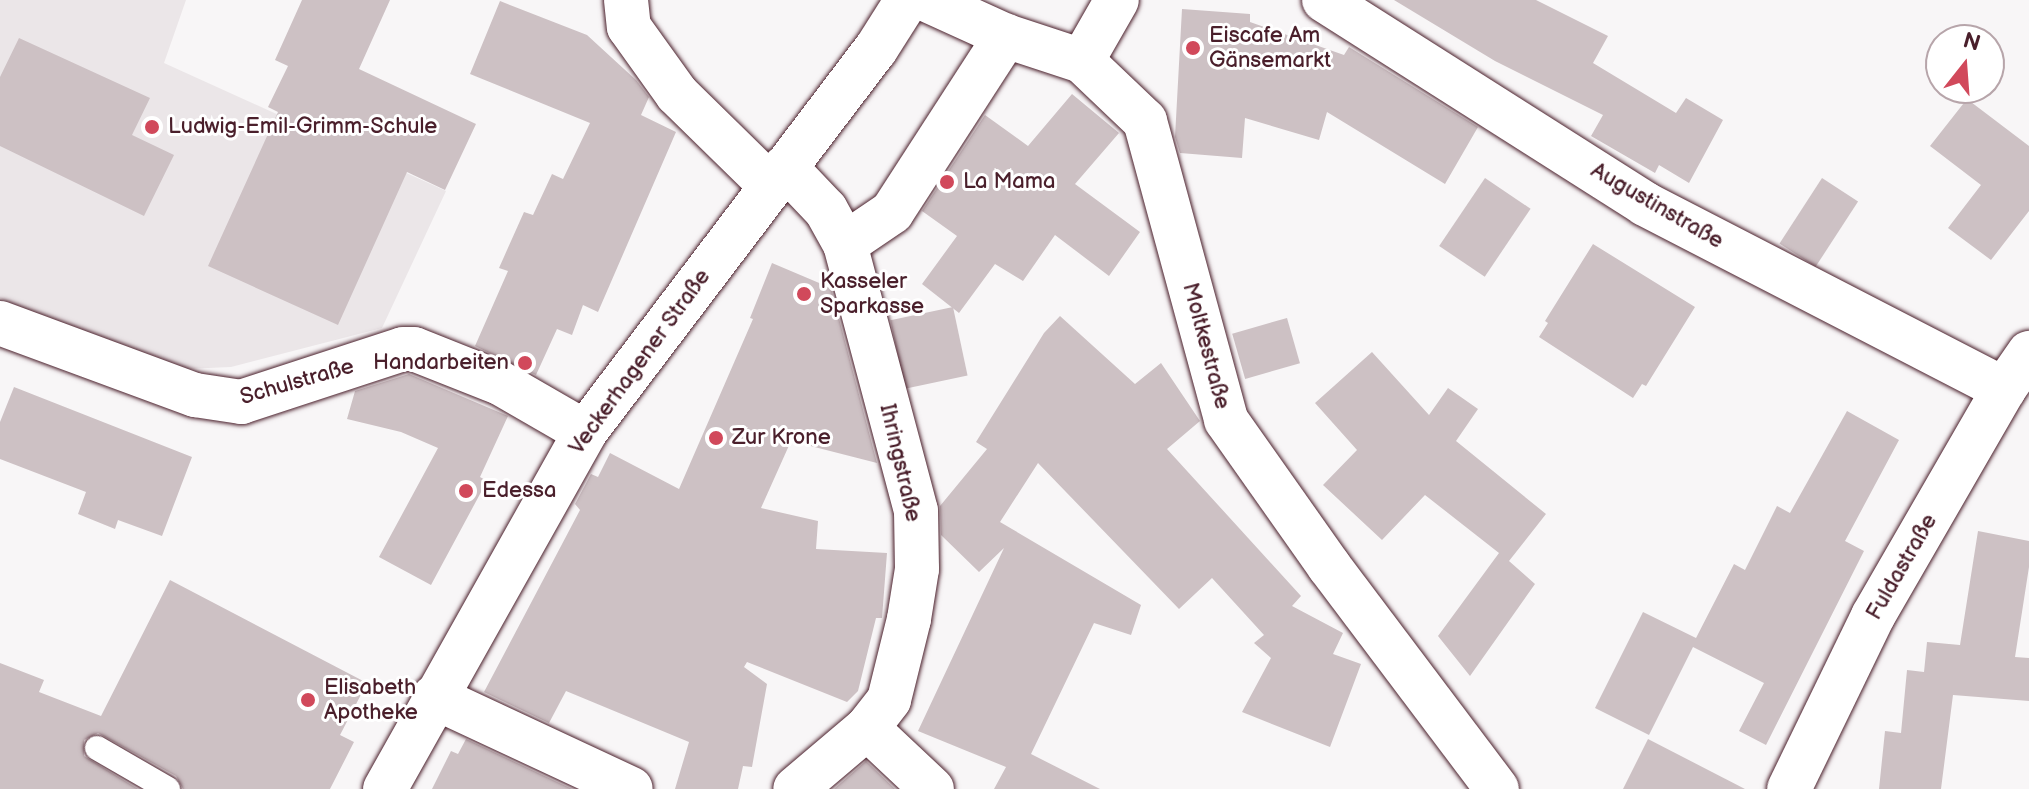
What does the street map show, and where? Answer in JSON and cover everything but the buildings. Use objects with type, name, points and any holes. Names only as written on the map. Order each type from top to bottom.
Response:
[{"type":"street","name":"Ihringstraße","points":[[626,0],[629,27],[677,94],[778,177],[826,210],[845,244],[916,511],[917,569],[909,619],[889,700],[867,728],[795,789]]},
{"type":"street","name":"Veckerhagener Straße","points":[[385,789],[585,432],[876,49],[907,0]]},
{"type":"street","name":"Moltkestraße","points":[[927,0],[1006,36],[1082,61],[1145,121],[1226,420],[1329,566],[1497,789]]},
{"type":"street","points":[[1082,61],[1117,0]]},
{"type":"street","name":"Augustinstraße","points":[[1324,0],[1645,204],[2004,389]]},
{"type":"street","points":[[845,244],[892,212],[1006,36]]},
{"type":"street","name":"Schulstraße","points":[[0,323],[195,395],[241,402],[403,349],[414,349],[500,383],[585,432]]},
{"type":"street","name":"Fuldastraße","points":[[1789,789],[1873,616],[2004,389],[2029,353]]},
{"type":"street","points":[[434,697],[631,789]]},
{"type":"street","points":[[867,728],[932,789]]},
{"type":"lane","points":[[97,748],[168,789]]},
{"type":"shaded area","name":"Ludwig-Emil-Grimm-Schule","points":[[0,0],[186,0],[164,63],[446,191],[382,328],[231,367],[185,369],[74,331],[0,298]]},
{"type":"place","name":"Eiscafe Am Gänsemarkt","points":[[1193,48]]},
{"type":"place","name":"Ludwig-Emil-Grimm-Schule","points":[[152,127]]},
{"type":"place","name":"La Mama","points":[[947,182]]},
{"type":"place","name":"Kasseler Sparkasse","points":[[804,294]]},
{"type":"place","name":"Handarbeiten","points":[[525,363]]},
{"type":"place","name":"Zur Krone","points":[[716,438]]},
{"type":"place","name":"Edessa","points":[[466,491]]},
{"type":"place","name":"Elisabeth Apotheke","points":[[308,700]]}]
